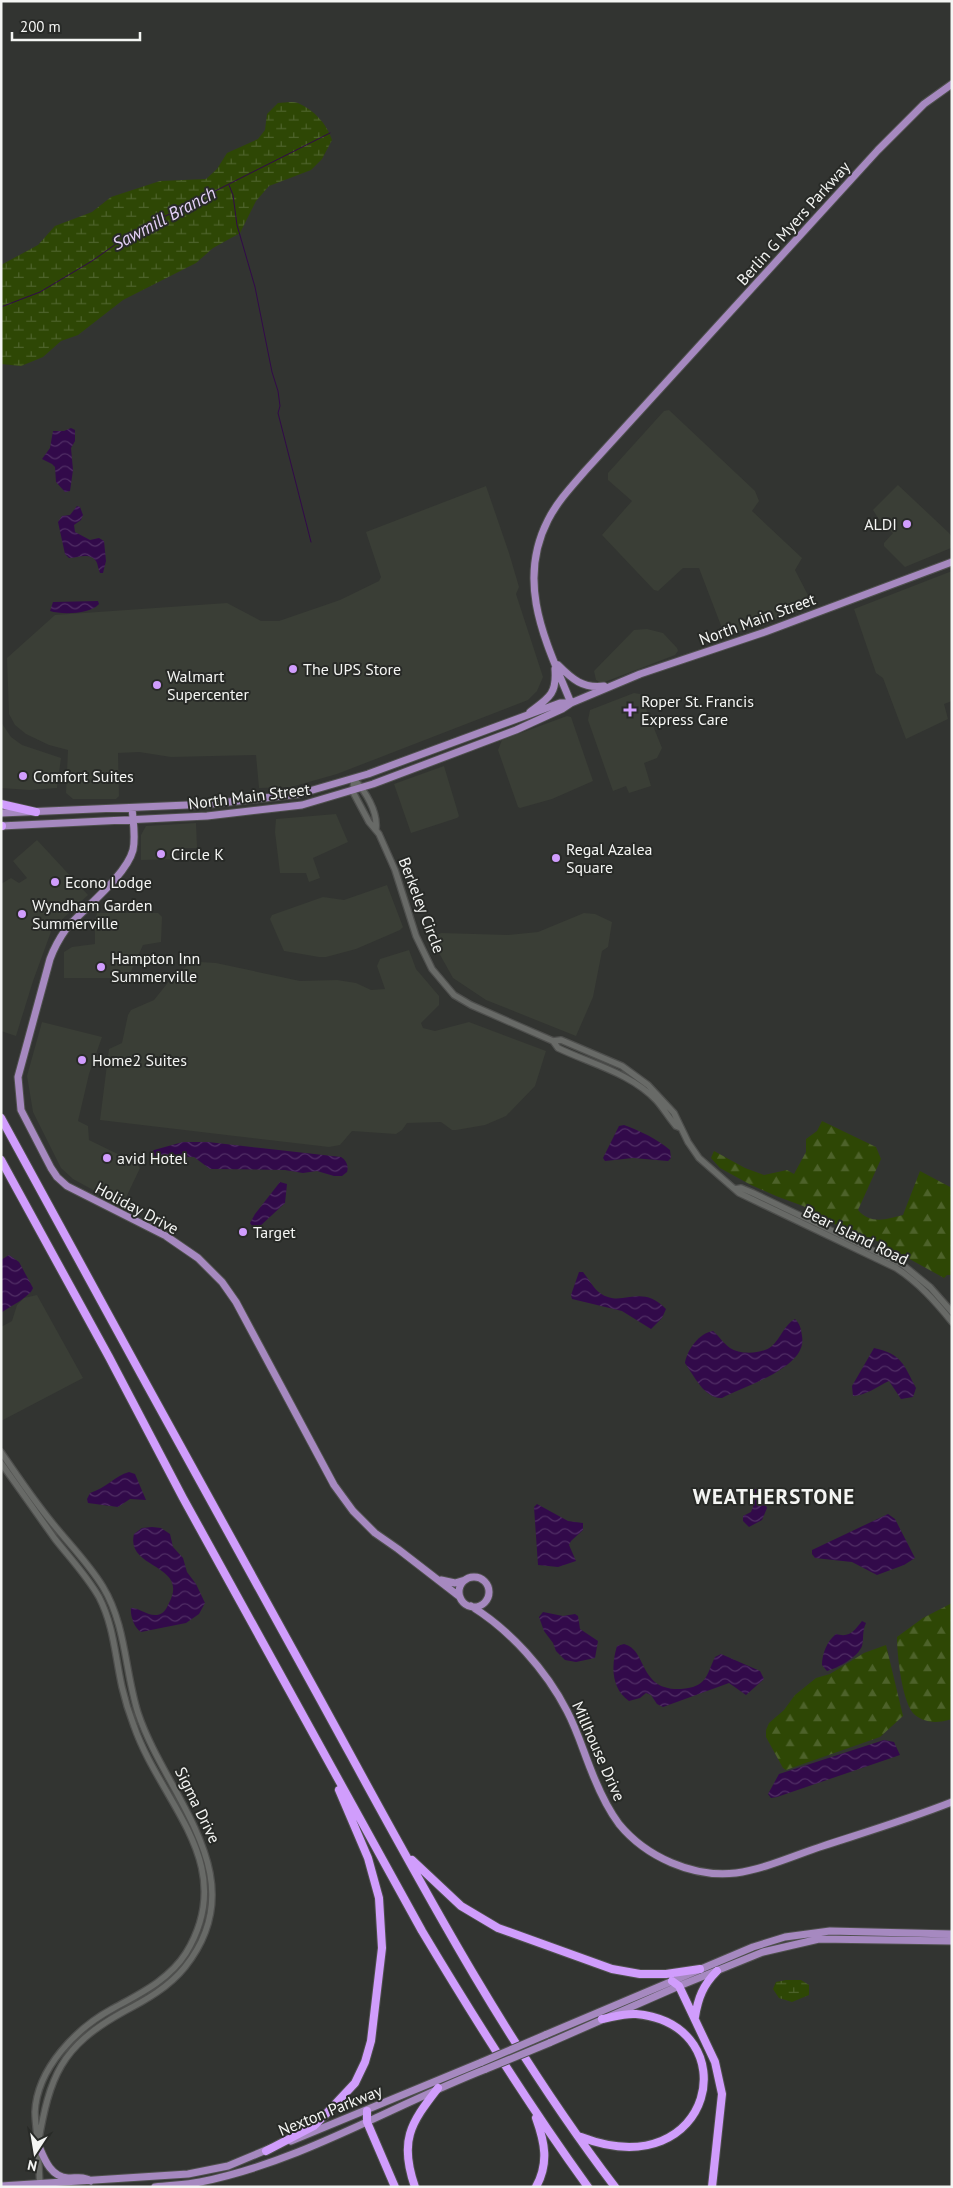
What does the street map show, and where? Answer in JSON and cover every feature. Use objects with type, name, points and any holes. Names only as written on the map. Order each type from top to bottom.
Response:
[{"type":"highway","points":[[1,804],[36,812]]},
{"type":"highway","points":[[1,1118],[124,1345],[443,1922],[500,2016],[615,2187]]},
{"type":"highway","points":[[1,1160],[109,1356],[183,1498],[426,1939],[532,2107],[588,2187]]},
{"type":"highway","points":[[266,2151],[314,2126],[332,2108],[355,2083],[365,2062],[371,2041],[382,1948],[379,1898],[368,1858],[339,1790],[334,1773]]},
{"type":"highway","points":[[405,1854],[461,1906],[498,1928],[612,1969],[640,1974],[666,1974],[700,1969]]},
{"type":"highway","points":[[695,2017],[697,2001],[706,1982],[717,1971]]},
{"type":"highway","points":[[675,1983],[695,2017],[715,2062],[722,2094],[712,2187]]},
{"type":"highway","points":[[579,2136],[601,2148],[631,2152],[650,2151],[669,2146],[678,2139],[692,2125],[702,2104],[705,2081],[702,2068],[696,2053],[679,2030],[652,2017],[634,2014],[602,2018]]},
{"type":"highway","points":[[415,2187],[407,2166],[407,2141],[414,2121],[438,2088]]},
{"type":"highway","points":[[532,2107],[544,2141],[545,2151],[545,2164],[536,2187]]},
{"type":"highway","points":[[367,2111],[367,2122],[395,2187]]},
{"type":"main road","name":"Berlin G Myers Parkway","points":[[571,703],[539,621],[534,595],[534,569],[540,539],[548,520],[561,499],[878,150],[924,104],[952,84]]},
{"type":"main road","name":"North Main Street","points":[[2,826],[133,821],[279,809],[353,792],[516,730],[562,710],[571,703],[640,674],[765,632],[952,562]]},
{"type":"main road","points":[[554,661],[571,678],[582,685],[594,688],[613,685]]},
{"type":"main road","points":[[521,718],[548,698],[554,689],[554,661]]},
{"type":"main road","name":"North Main Street","points":[[1,813],[211,804],[299,794],[354,779],[560,703],[571,703]]},
{"type":"main road","name":"Holiday Drive","points":[[132,808],[133,850],[123,868],[67,928],[56,944],[50,959],[18,1077],[21,1110],[50,1168],[59,1179],[78,1192],[166,1236],[198,1258],[222,1282],[236,1302],[339,1492],[353,1511],[375,1533],[460,1597]]},
{"type":"main road","points":[[438,1579],[455,1583],[474,1577],[482,1580],[488,1588],[489,1614],[495,1623]]},
{"type":"main road","points":[[465,1580],[459,1588],[460,1597],[466,1604],[470,1606],[481,1605],[488,1598]]},
{"type":"main road","name":"Millhouse Drive","points":[[470,1606],[495,1623],[536,1666],[557,1693],[576,1728],[604,1799],[618,1822],[632,1839],[652,1852],[687,1868],[720,1874],[754,1868],[910,1819],[952,1802]]},
{"type":"main road","points":[[155,2187],[199,2183],[269,2164],[367,2122],[438,2088],[486,2069],[547,2039],[602,2018],[700,1969],[752,1947],[785,1937],[830,1931],[952,1934]]},
{"type":"main road","points":[[675,1983],[717,1971],[763,1952],[819,1939],[952,1941]]},
{"type":"main road","name":"Nexton Parkway","points":[[1,2186],[40,2186],[188,2174],[228,2166],[367,2111],[482,2062],[547,2039],[651,1990],[675,1983]]},
{"type":"main road","points":[[38,2144],[49,2167],[55,2174],[66,2178],[84,2177],[92,2181]]},
{"type":"street","name":"Berkeley Circle","points":[[354,779],[363,788],[377,819],[376,828]]},
{"type":"street","points":[[353,792],[354,779]]},
{"type":"street","name":"Berkeley Circle","points":[[353,792],[369,822],[376,828],[395,870],[416,936],[432,969],[443,983],[454,995],[471,1006],[553,1041],[562,1040],[588,1051]]},
{"type":"street","name":"Berkeley Circle","points":[[553,1041],[558,1048],[584,1060]]},
{"type":"street","name":"Bear Island Road","points":[[588,1051],[622,1066],[648,1085],[674,1113],[688,1142],[706,1166],[739,1193],[896,1268],[913,1279],[931,1296],[952,1322]]},
{"type":"street","name":"Bear Island Road","points":[[584,1060],[622,1076],[644,1090],[656,1101],[676,1126],[681,1128]]},
{"type":"street","name":"Bear Island Road","points":[[735,1189],[741,1188],[753,1193],[893,1260],[921,1279],[952,1312]]},
{"type":"street","name":"Sigma Drive","points":[[1,1452],[55,1526],[86,1562],[104,1588],[118,1620],[131,1689],[150,1744],[196,1830],[208,1857],[211,1872],[212,1907],[207,1927],[196,1951],[174,1980],[137,2005],[97,2026],[75,2046],[65,2059],[46,2098],[38,2144]]},
{"type":"street","name":"Sigma Drive","points":[[1,1463],[99,1597],[107,1615],[118,1657],[124,1694],[140,1741],[196,1846],[204,1880],[203,1907],[196,1934],[185,1954],[160,1981],[90,2022],[59,2053],[46,2075],[35,2111],[40,2186]]},
{"type":"street","points":[[50,1531],[55,1526]]},
{"type":"street","points":[[118,1657],[125,1656]]},
{"type":"shaded area","points":[[669,410],[755,491],[759,501],[752,511],[802,558],[795,570],[812,603],[809,608],[725,636],[699,568],[683,568],[658,591],[654,590],[602,535],[632,501],[608,480],[608,473],[664,411]]},
{"type":"shaded area","points":[[898,485],[949,533],[952,537],[951,548],[905,567],[884,546],[884,543],[893,533],[880,521],[873,510]]},
{"type":"shaded area","points":[[486,486],[509,553],[519,587],[516,594],[543,677],[537,691],[528,700],[337,774],[291,787],[259,788],[256,755],[171,757],[139,752],[118,753],[119,796],[116,799],[73,799],[66,793],[68,750],[49,745],[26,734],[15,725],[9,714],[7,658],[55,615],[227,603],[261,621],[279,621],[340,600],[379,581],[381,577],[366,532]]},
{"type":"shaded area","points":[[952,571],[952,701],[944,704],[948,719],[906,739],[883,678],[876,673],[854,609]]},
{"type":"shaded area","points":[[647,629],[663,633],[677,648],[678,651],[675,655],[602,683],[596,680],[594,671],[634,630]]},
{"type":"shaded area","points":[[634,693],[640,694],[662,748],[657,758],[644,763],[651,786],[629,793],[626,786],[613,791],[588,720],[590,710]]},
{"type":"shaded area","points":[[567,716],[571,717],[593,781],[552,799],[518,807],[498,750],[502,740]]},
{"type":"shaded area","points":[[1,722],[11,737],[22,745],[61,758],[57,788],[30,790],[1,788]]},
{"type":"shaded area","points":[[444,766],[459,816],[411,833],[394,784]]},
{"type":"shaded area","points":[[336,814],[348,842],[313,858],[320,878],[309,882],[306,873],[280,873],[275,832],[276,819]]},
{"type":"shaded area","points":[[196,823],[197,848],[177,848],[177,859],[141,860],[141,835],[146,826]]},
{"type":"shaded area","points":[[37,840],[88,895],[52,929],[16,1036],[1,1031],[1,884],[11,878],[19,883],[27,878],[13,861]]},
{"type":"shaded area","points":[[387,885],[403,927],[400,930],[356,949],[326,957],[284,951],[270,919],[272,915],[323,897],[344,900]]},
{"type":"shaded area","points":[[97,913],[158,913],[162,917],[161,942],[143,945],[128,978],[64,978],[64,952],[72,947],[95,944],[95,919]]},
{"type":"shaded area","points":[[584,913],[595,914],[612,922],[608,947],[602,951],[593,997],[576,1036],[486,1000],[453,978],[434,944],[436,936],[441,933],[508,935],[538,932]]},
{"type":"shaded area","points":[[409,950],[416,969],[439,996],[439,1005],[421,1023],[423,1028],[435,1031],[469,1022],[546,1051],[535,1086],[506,1116],[485,1125],[456,1130],[452,1130],[441,1122],[407,1123],[396,1134],[352,1131],[340,1145],[329,1147],[100,1120],[109,1049],[122,1043],[128,1015],[131,1010],[154,1000],[174,975],[187,966],[200,962],[216,963],[300,981],[337,980],[356,983],[371,990],[385,989],[377,966],[380,959]]},
{"type":"shaded area","points":[[42,1022],[102,1037],[89,1074],[78,1121],[88,1126],[89,1140],[134,1162],[140,1168],[122,1206],[73,1179],[61,1168],[33,1112],[27,1076]]},
{"type":"shaded area","points":[[37,1295],[83,1378],[1,1421],[1,1327],[12,1321],[17,1305],[24,1298]]},
{"type":"green space","points":[[296,102],[304,106],[319,118],[330,134],[332,140],[322,159],[311,170],[269,186],[256,201],[240,233],[213,248],[196,263],[123,300],[78,335],[61,341],[43,357],[21,366],[1,364],[1,265],[38,245],[55,226],[92,212],[111,197],[160,181],[206,179],[217,169],[227,153],[258,139],[265,130],[267,114],[278,103]]},
{"type":"green space","points":[[822,1121],[876,1147],[881,1159],[858,1210],[868,1218],[879,1220],[903,1215],[920,1171],[952,1188],[952,1275],[947,1275],[944,1278],[877,1241],[847,1231],[803,1206],[751,1185],[720,1168],[711,1158],[714,1151],[745,1168],[764,1175],[787,1170],[794,1174],[806,1152],[806,1139],[817,1131]]},
{"type":"green space","points":[[952,1603],[952,1719],[937,1722],[928,1721],[915,1715],[907,1701],[899,1666],[897,1637],[923,1618]]},
{"type":"green space","points":[[886,1645],[903,1716],[880,1737],[786,1770],[783,1768],[766,1737],[769,1723],[784,1710],[795,1695],[816,1678],[830,1674],[864,1653]]},
{"type":"green space","points":[[801,1980],[809,1985],[809,1995],[792,2002],[779,1998],[773,1989],[776,1982]]},
{"type":"water","points":[[71,428],[75,430],[75,441],[71,448],[73,470],[70,491],[65,492],[56,482],[55,467],[42,459],[50,448],[53,431],[64,431]]},
{"type":"water","points":[[77,506],[80,507],[83,515],[81,520],[74,525],[75,532],[90,540],[99,538],[104,541],[106,561],[103,573],[100,573],[97,562],[93,558],[87,556],[69,558],[65,554],[58,522],[62,516],[70,515]]},
{"type":"water","points":[[98,601],[99,604],[95,607],[83,612],[50,611],[53,602]]},
{"type":"water","points":[[624,1125],[648,1135],[665,1146],[670,1150],[671,1158],[668,1161],[633,1158],[605,1161],[603,1158],[619,1126]]},
{"type":"water","points":[[183,1142],[208,1142],[341,1157],[347,1163],[348,1170],[342,1176],[334,1176],[317,1171],[303,1173],[285,1170],[210,1169],[194,1157],[151,1156],[150,1153],[154,1150]]},
{"type":"water","points":[[280,1182],[287,1184],[285,1203],[258,1228],[253,1227],[250,1223],[255,1214]]},
{"type":"water","points":[[9,1255],[19,1262],[33,1288],[24,1298],[1,1313],[1,1260]]},
{"type":"water","points":[[579,1272],[583,1272],[600,1293],[608,1297],[639,1296],[657,1301],[666,1309],[662,1318],[651,1329],[622,1311],[572,1299],[571,1295]]},
{"type":"water","points":[[795,1319],[800,1326],[802,1336],[801,1347],[795,1358],[785,1367],[758,1382],[722,1398],[710,1395],[705,1391],[685,1363],[694,1343],[708,1332],[713,1331],[734,1350],[745,1353],[757,1352],[772,1346]]},
{"type":"water","points":[[874,1348],[883,1350],[896,1357],[905,1367],[916,1388],[913,1397],[901,1399],[889,1381],[867,1393],[853,1396],[852,1386]]},
{"type":"water","points":[[129,1472],[135,1474],[146,1500],[130,1499],[118,1507],[88,1503],[87,1499],[90,1493]]},
{"type":"water","points":[[755,1489],[759,1490],[767,1508],[762,1520],[749,1527],[743,1521],[743,1516],[751,1512],[753,1507],[751,1499]]},
{"type":"water","points":[[537,1504],[568,1521],[583,1523],[583,1530],[569,1545],[576,1561],[558,1567],[538,1565],[534,1507]]},
{"type":"water","points":[[888,1514],[895,1519],[915,1558],[904,1565],[877,1575],[852,1562],[815,1558],[812,1554],[812,1550]]},
{"type":"water","points":[[142,1528],[161,1528],[170,1534],[173,1547],[183,1558],[187,1572],[196,1584],[205,1603],[199,1614],[186,1623],[141,1632],[136,1628],[133,1621],[131,1608],[153,1615],[163,1613],[173,1591],[172,1581],[139,1554],[134,1546],[134,1534]]},
{"type":"water","points":[[543,1612],[563,1616],[575,1614],[578,1616],[580,1629],[598,1641],[595,1658],[576,1662],[565,1660],[556,1651],[553,1643],[544,1631],[539,1617]]},
{"type":"water","points":[[862,1621],[866,1623],[860,1650],[847,1661],[827,1671],[822,1665],[822,1661],[830,1640],[836,1634],[845,1635],[851,1633]]},
{"type":"water","points":[[624,1644],[632,1648],[637,1654],[650,1677],[657,1684],[667,1688],[690,1688],[701,1683],[715,1657],[721,1654],[760,1671],[764,1679],[746,1695],[729,1683],[663,1707],[657,1704],[651,1695],[646,1693],[640,1698],[629,1701],[619,1690],[613,1669],[617,1646]]},
{"type":"water","points":[[884,1740],[894,1742],[900,1755],[777,1797],[771,1798],[768,1794],[779,1774]]},
{"type":"waterway","name":"Sawmill Branch","points":[[1,307],[40,292],[92,261],[130,234],[330,133]]},
{"type":"waterway","points":[[229,185],[233,195],[237,225],[255,287],[272,372],[278,391],[280,406],[278,413],[311,542]]},
{"type":"place","name":"ALDI","points":[[907,524]]},
{"type":"place","name":"The UPS Store","points":[[293,669]]},
{"type":"place","name":"Walmart Supercenter","points":[[157,685]]},
{"type":"place","name":"Roper St. Francis Express Care","points":[[630,710]]},
{"type":"place","name":"Comfort Suites","points":[[23,776]]},
{"type":"place","name":"Circle K","points":[[161,854]]},
{"type":"place","name":"Regal Azalea Square","points":[[556,858]]},
{"type":"place","name":"Econo Lodge","points":[[55,882]]},
{"type":"place","name":"Wyndham Garden Summerville","points":[[22,914]]},
{"type":"place","name":"Hampton Inn Summerville","points":[[101,967]]},
{"type":"place","name":"Home2 Suites","points":[[82,1060]]},
{"type":"place","name":"avid Hotel","points":[[107,1158]]},
{"type":"place","name":"Target","points":[[243,1232]]},
{"type":"district","name":"WEATHERSTONE","points":[[774,1496]]}]
